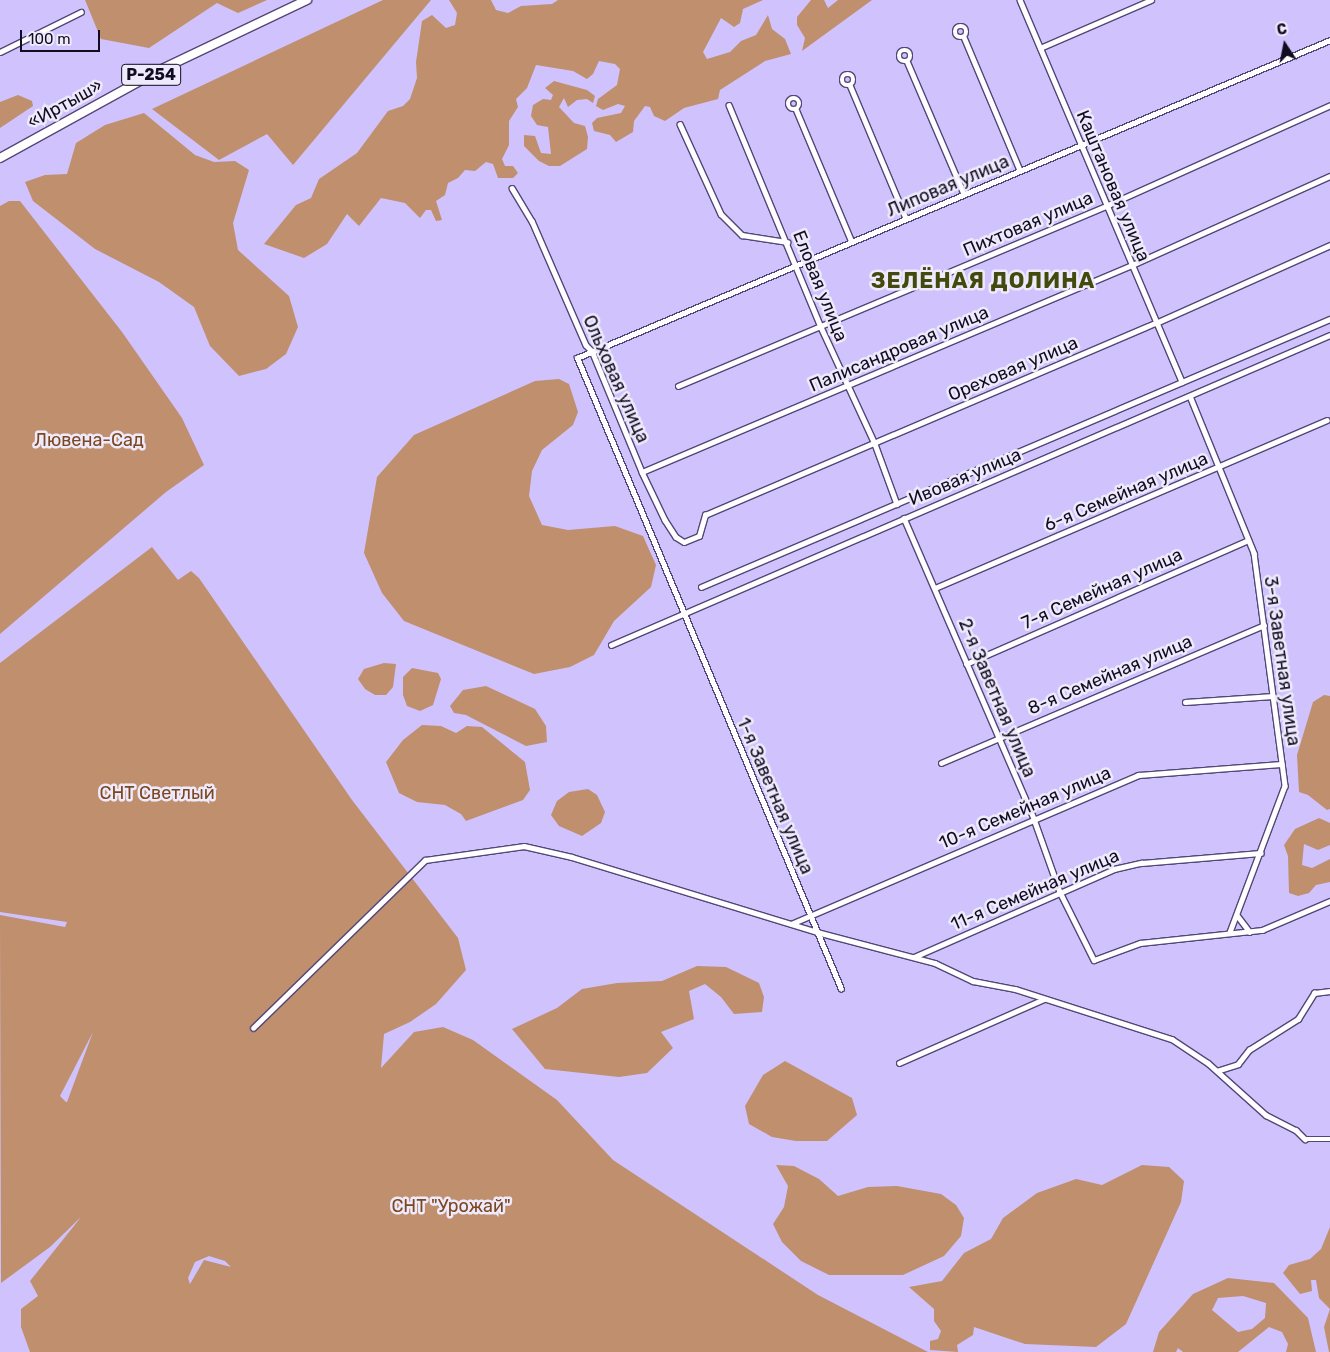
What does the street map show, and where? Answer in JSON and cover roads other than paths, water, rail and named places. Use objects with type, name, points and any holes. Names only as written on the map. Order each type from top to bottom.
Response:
[{"type":"highway","name":"«Иртыш»","points":[[0,158],[146,78],[307,0]]},
{"type":"street","name":"Каштановая улица","points":[[1020,0],[1182,382]]},
{"type":"street","points":[[1133,0],[1136,7]]},
{"type":"street","points":[[1040,48],[1151,0]]},
{"type":"street","points":[[0,52],[81,12]]},
{"type":"street","points":[[964,37],[1020,170]]},
{"type":"street","name":"Липовая улица","points":[[577,358],[1330,40]]},
{"type":"street","points":[[907,61],[964,194]]},
{"type":"street","points":[[850,85],[906,218]]},
{"type":"street","name":"Еловая улица","points":[[728,105],[788,242],[820,327],[875,444],[897,504]]},
{"type":"street","name":"Пихтовая улица","points":[[678,386],[1108,205],[1330,105]]},
{"type":"street","points":[[796,109],[852,242]]},
{"type":"street","points":[[680,124],[708,191],[726,219],[742,235],[751,239],[788,242]]},
{"type":"street","name":"Палисандровая улица","points":[[642,472],[1132,265],[1330,176]]},
{"type":"street","name":"Ольховая улица","points":[[512,188],[532,221],[586,345],[592,351],[642,472],[679,540],[689,541],[699,536],[705,515]]},
{"type":"street","name":"Ореховая улица","points":[[705,515],[875,444],[1330,246]]},
{"type":"street","name":"Ивовая улица","points":[[701,587],[1330,319]]},
{"type":"street","name":"Ивовая улица","points":[[611,645],[685,612],[776,576],[904,518],[1330,335]]},
{"type":"street","name":"1-я Заветная улица","points":[[577,358],[685,612],[841,989]]},
{"type":"street","name":"3-я Заветная улица","points":[[1190,396],[1254,553],[1282,764],[1284,796],[1230,932]]},
{"type":"street","name":"6-я Семейная улица","points":[[935,588],[1327,420]]},
{"type":"street","name":"2-я Заветная улица","points":[[904,518],[997,739],[1034,819],[1060,892],[1094,960],[1140,943],[1230,932]]},
{"type":"street","name":"7-я Семейная улица","points":[[966,664],[1248,540]]},
{"type":"street","name":"8-я Семейная улица","points":[[941,763],[1264,625]]},
{"type":"street","points":[[1185,702],[1273,696]]},
{"type":"street","name":"10-я Семейная улица","points":[[790,924],[811,917],[1034,819],[1147,773],[1282,764]]},
{"type":"street","points":[[253,1028],[407,875],[425,860],[524,846],[572,857],[817,932],[935,962],[972,981],[1044,999],[1172,1039],[1217,1071],[1266,1115],[1296,1130],[1305,1139],[1330,1138]]},
{"type":"street","name":"11-я Семейная улица","points":[[913,957],[1060,892],[1132,864],[1260,853]]},
{"type":"street","points":[[1230,932],[1250,932],[1272,927],[1330,901]]},
{"type":"street","points":[[1237,914],[1250,932]]},
{"type":"street","points":[[1217,1071],[1238,1064],[1249,1050],[1298,1019],[1314,993],[1330,991]]},
{"type":"street","points":[[899,1062],[1044,999]]},
{"type":"district","name":"ЗЕЛЁНАЯ ДОЛИНА","points":[[983,281]]},
{"type":"park label","name":"Лювена-Сад","points":[[89,440]]},
{"type":"park label","name":"СНТ Светлый","points":[[157,793]]},
{"type":"park label","name":"СНТ \"Урожай\"","points":[[451,1206]]}]
